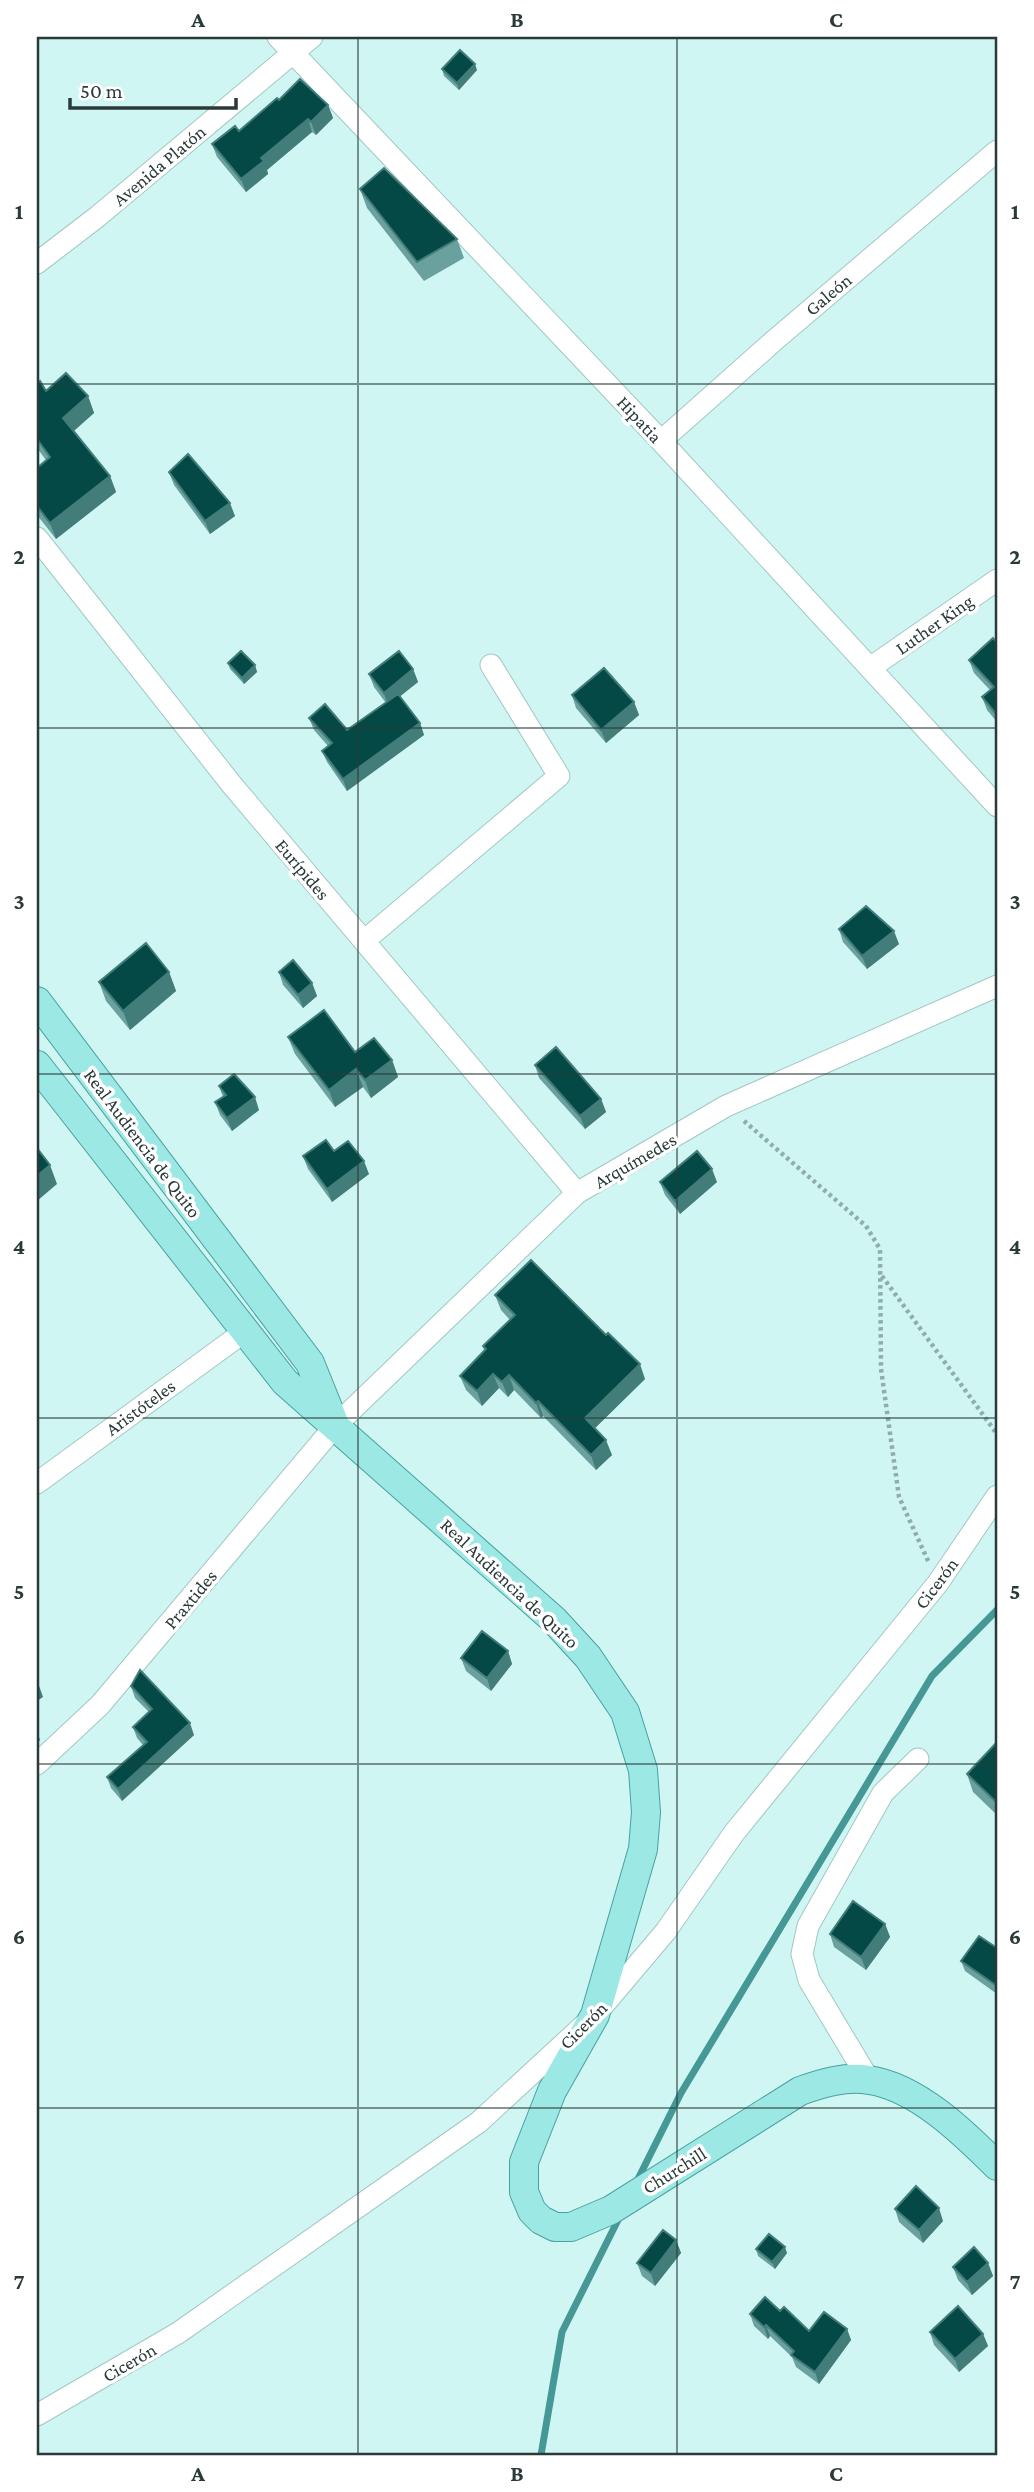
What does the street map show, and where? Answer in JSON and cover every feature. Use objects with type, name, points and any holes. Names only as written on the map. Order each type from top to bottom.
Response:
[{"type":"main road","name":"Real Audiencia de Quito","points":[[37,1001],[310,1363],[335,1426]]},
{"type":"main road","name":"Real Audiencia de Quito","points":[[37,1065],[285,1382],[554,1620],[589,1657],[625,1712],[643,1770],[646,1812],[643,1849],[595,2015]]},
{"type":"main road","name":"Churchill","points":[[595,2015],[552,2091],[524,2162],[524,2192],[532,2211],[541,2220],[555,2227],[571,2227],[611,2210],[800,2091],[822,2082],[869,2080],[895,2087],[927,2105],[971,2140],[997,2166]]},
{"type":"street","name":"Hipatia","points":[[278,37],[661,441],[997,806]]},
{"type":"street","name":"Avenida Platón","points":[[37,263],[97,217],[312,37]]},
{"type":"street","name":"Galeón","points":[[661,441],[997,151]]},
{"type":"street","name":"Eurípides","points":[[37,538],[232,785],[577,1193]]},
{"type":"street","name":"Luther King","points":[[870,668],[997,580]]},
{"type":"street","points":[[364,941],[559,776],[491,664]]},
{"type":"street","name":"Arquímedes","points":[[335,1426],[577,1193],[726,1106],[997,986]]},
{"type":"street","name":"Aristóteles","points":[[38,1480],[244,1332]]},
{"type":"street","name":"Praxtides","points":[[37,1764],[100,1705],[335,1426]]},
{"type":"street","name":"Cicerón","points":[[37,2415],[178,2333],[479,2122],[595,2015],[666,1931],[734,1833],[938,1583],[997,1496]]},
{"type":"street","points":[[869,2080],[809,1980],[802,1954],[808,1926],[883,1793],[918,1759]]},
{"type":"path","points":[[726,1106],[866,1226],[880,1249],[881,1369],[899,1497],[938,1583]]},
{"type":"path","points":[[881,1275],[997,1434]]},
{"type":"building","points":[[460,50],[475,64],[457,83],[442,69]]},
{"type":"building","points":[[300,79],[328,105],[311,122],[308,119],[261,158],[264,161],[241,179],[212,144],[235,126],[239,131],[277,98],[279,100]]},
{"type":"building","points":[[384,168],[457,239],[417,262],[360,189]]},
{"type":"building","points":[[66,373],[88,396],[63,418],[110,476],[50,523],[37,506],[37,468],[50,457],[37,439],[37,383],[40,381],[46,391]]},
{"type":"building","points":[[188,454],[230,503],[205,521],[169,472]]},
{"type":"building","points":[[993,638],[997,643],[997,715],[982,697],[994,687],[969,660]]},
{"type":"building","points":[[241,651],[255,665],[242,678],[228,663]]},
{"type":"building","points":[[399,651],[413,669],[384,693],[369,674]]},
{"type":"building","points":[[604,668],[634,702],[601,730],[572,695]]},
{"type":"building","points":[[398,694],[420,723],[343,779],[322,751],[332,743],[309,718],[325,704],[347,730]]},
{"type":"building","points":[[866,906],[894,931],[862,956],[839,929]]},
{"type":"building","points":[[146,943],[169,972],[123,1011],[99,982]]},
{"type":"building","points":[[293,960],[312,983],[298,995],[279,972]]},
{"type":"building","points":[[324,1010],[355,1052],[374,1038],[392,1060],[365,1080],[356,1069],[329,1090],[288,1037]]},
{"type":"building","points":[[556,1047],[601,1099],[580,1116],[535,1065]]},
{"type":"building","points":[[234,1074],[255,1097],[227,1118],[215,1102],[226,1095],[219,1086]]},
{"type":"building","points":[[326,1140],[334,1151],[348,1141],[364,1161],[327,1189],[303,1156]]},
{"type":"building","points":[[37,1148],[50,1165],[37,1176]]},
{"type":"building","points":[[697,1151],[712,1169],[675,1201],[660,1182]]},
{"type":"building","points":[[531,1260],[606,1335],[608,1333],[640,1364],[585,1418],[606,1440],[591,1455],[509,1375],[502,1382],[493,1374],[477,1391],[460,1376],[486,1349],[483,1346],[515,1315],[495,1295]]},
{"type":"building","points":[[482,1631],[508,1651],[487,1678],[461,1658]]},
{"type":"building","points":[[140,1670],[190,1723],[118,1789],[107,1777],[147,1742],[133,1727],[152,1709],[131,1686]]},
{"type":"building","points":[[997,1742],[997,1798],[995,1801],[967,1774]]},
{"type":"building","points":[[853,1901],[885,1924],[861,1957],[830,1934]]},
{"type":"building","points":[[979,1936],[997,1948],[997,1986],[961,1961]]},
{"type":"building","points":[[916,2186],[939,2208],[919,2230],[895,2209]]},
{"type":"building","points":[[663,2230],[676,2240],[651,2273],[637,2263]]},
{"type":"building","points":[[769,2234],[785,2247],[772,2262],[756,2249]]},
{"type":"building","points":[[974,2247],[988,2263],[967,2282],[953,2267]]},
{"type":"building","points":[[765,2297],[780,2311],[784,2307],[809,2331],[824,2312],[847,2329],[815,2372],[791,2355],[794,2351],[750,2314]]},
{"type":"building","points":[[958,2306],[983,2334],[955,2359],[930,2332]]},
{"type":"waterway","points":[[636,2183],[681,2093],[932,1676],[997,1610]]},
{"type":"waterway","points":[[541,2455],[562,2332],[620,2216]]}]
